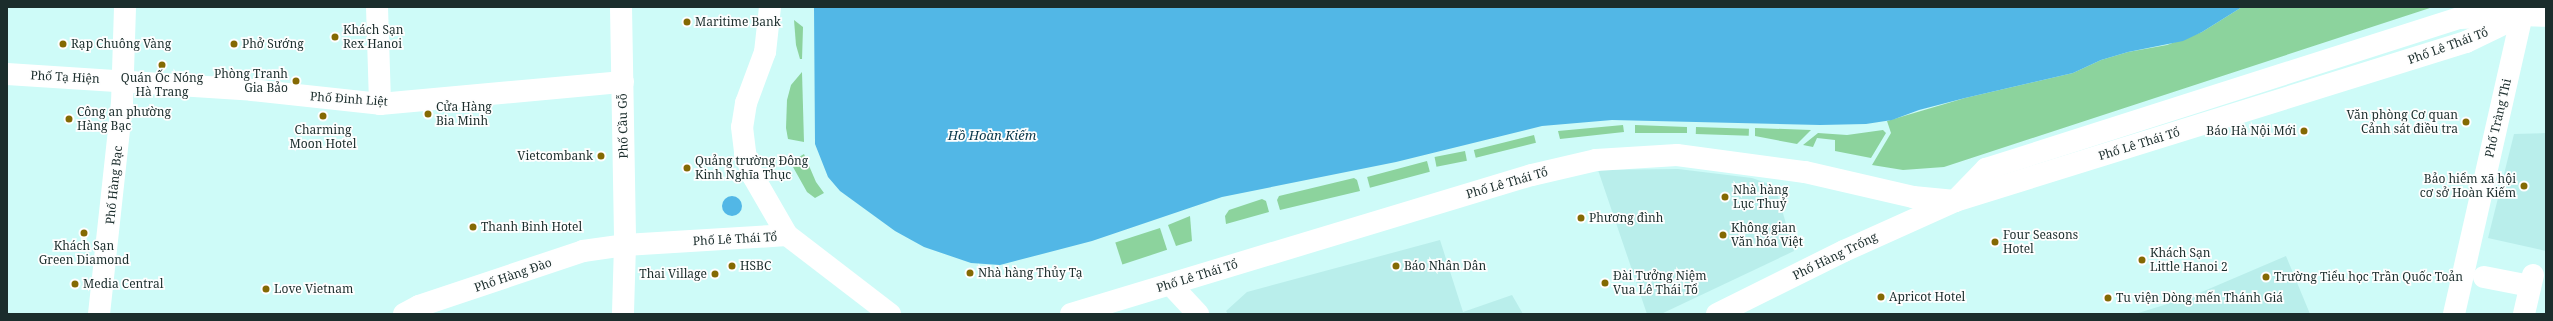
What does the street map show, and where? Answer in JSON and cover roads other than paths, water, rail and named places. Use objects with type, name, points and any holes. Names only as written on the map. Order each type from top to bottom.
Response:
[{"type":"main road","name":"Phố Hàng Bạc","points":[[99,314],[124,80],[125,7]]},
{"type":"main road","points":[[377,7],[380,104]]},
{"type":"main road","name":"Phố Cầu Gỗ","points":[[621,7],[625,245],[624,314]]},
{"type":"main road","points":[[770,7],[765,52],[746,103],[742,127],[745,153],[753,176],[787,236]]},
{"type":"main road","points":[[2523,11],[2546,16]]},
{"type":"main road","name":"Phố Lê Thái Tổ","points":[[1071,314],[1532,175],[1571,164],[1624,157],[1677,155],[1755,164],[1805,172],[1913,197],[1955,201],[2466,42],[2523,11]]},
{"type":"main road","name":"Phố Tràng Thi","points":[[2454,314],[2523,11]]},
{"type":"main road","name":"Phố Tạ Hiện","points":[[7,74],[124,80]]},
{"type":"main road","name":"Phố Đinh Liệt","points":[[124,80],[380,104],[622,82]]},
{"type":"main road","name":"Phố Hàng Trống","points":[[1717,314],[1844,251],[1955,201]]},
{"type":"main road","name":"Phố Lê Thái Tổ","points":[[625,245],[787,236],[890,314]]},
{"type":"main road","name":"Phố Hàng Đào","points":[[404,314],[419,306],[583,251],[625,245]]},
{"type":"main road","points":[[2484,277],[2531,280],[2524,314]]},
{"type":"main road","points":[[1171,285],[1198,314]]},
{"type":"water","name":"Hồ Hoàn Kiếm","points":[[814,7],[2242,7],[2202,32],[2183,41],[2128,52],[2101,60],[2073,73],[1965,98],[1919,110],[1892,120],[1866,124],[1820,125],[1612,120],[1542,126],[1396,162],[1222,197],[1092,241],[1000,265],[971,263],[924,247],[895,231],[840,191],[828,177],[815,144]]},
{"type":"water","points":[[732,196],[739,199],[742,206],[739,213],[732,216],[725,213],[722,206],[725,199]]},
{"type":"place","name":"Maritime Bank","points":[[687,22]]},
{"type":"place","name":"Khách Sạn Rex Hanoi","points":[[335,37]]},
{"type":"place","name":"Rạp Chuông Vàng","points":[[63,44]]},
{"type":"place","name":"Phở Sướng","points":[[234,44]]},
{"type":"place","name":"Quán Ốc Nóng Hà Trang","points":[[162,65]]},
{"type":"place","name":"Phòng Tranh Gia Bảo","points":[[296,81]]},
{"type":"place","name":"Cửa Hàng Bia Minh","points":[[428,114]]},
{"type":"place","name":"Charming Moon Hotel","points":[[323,116]]},
{"type":"place","name":"Công an phường Hàng Bạc","points":[[69,119]]},
{"type":"place","name":"Văn phòng Cơ quan Cảnh sát điều tra","points":[[2466,122]]},
{"type":"place","name":"Báo Hà Nội Mới","points":[[2304,131]]},
{"type":"place","name":"Vietcombank","points":[[601,156]]},
{"type":"place","name":"Quảng trường Đông Kinh Nghĩa Thục","points":[[687,168]]},
{"type":"place","name":"Bảo hiểm xã hội cơ sở Hoàn Kiếm","points":[[2524,186]]},
{"type":"place","name":"Nhà hàng Lục Thuỷ","points":[[1725,197]]},
{"type":"place","name":"Phương đình","points":[[1581,218]]},
{"type":"place","name":"Thanh Binh Hotel","points":[[473,227]]},
{"type":"place","name":"Khách Sạn Green Diamond","points":[[84,233]]},
{"type":"place","name":"Không gian Văn hóa Việt","points":[[1723,235]]},
{"type":"place","name":"Four Seasons Hotel","points":[[1995,242]]},
{"type":"place","name":"Khách Sạn Little Hanoi 2","points":[[2142,260]]},
{"type":"place","name":"HSBC","points":[[732,266]]},
{"type":"place","name":"Báo Nhân Dân","points":[[1396,266]]},
{"type":"place","name":"Nhà hàng Thủy Tạ","points":[[970,273]]},
{"type":"place","name":"Thai Village","points":[[715,274]]},
{"type":"place","name":"Trường Tiểu học Trần Quốc Toản","points":[[2266,277]]},
{"type":"place","name":"Đài Tưởng Niệm Vua Lê Thái Tổ","points":[[1605,283]]},
{"type":"place","name":"Media Central","points":[[75,284]]},
{"type":"place","name":"Love Vietnam","points":[[266,289]]},
{"type":"place","name":"Apricot Hotel","points":[[1881,297]]},
{"type":"place","name":"Tu viện Dòng mến Thánh Giá","points":[[2108,298]]}]
